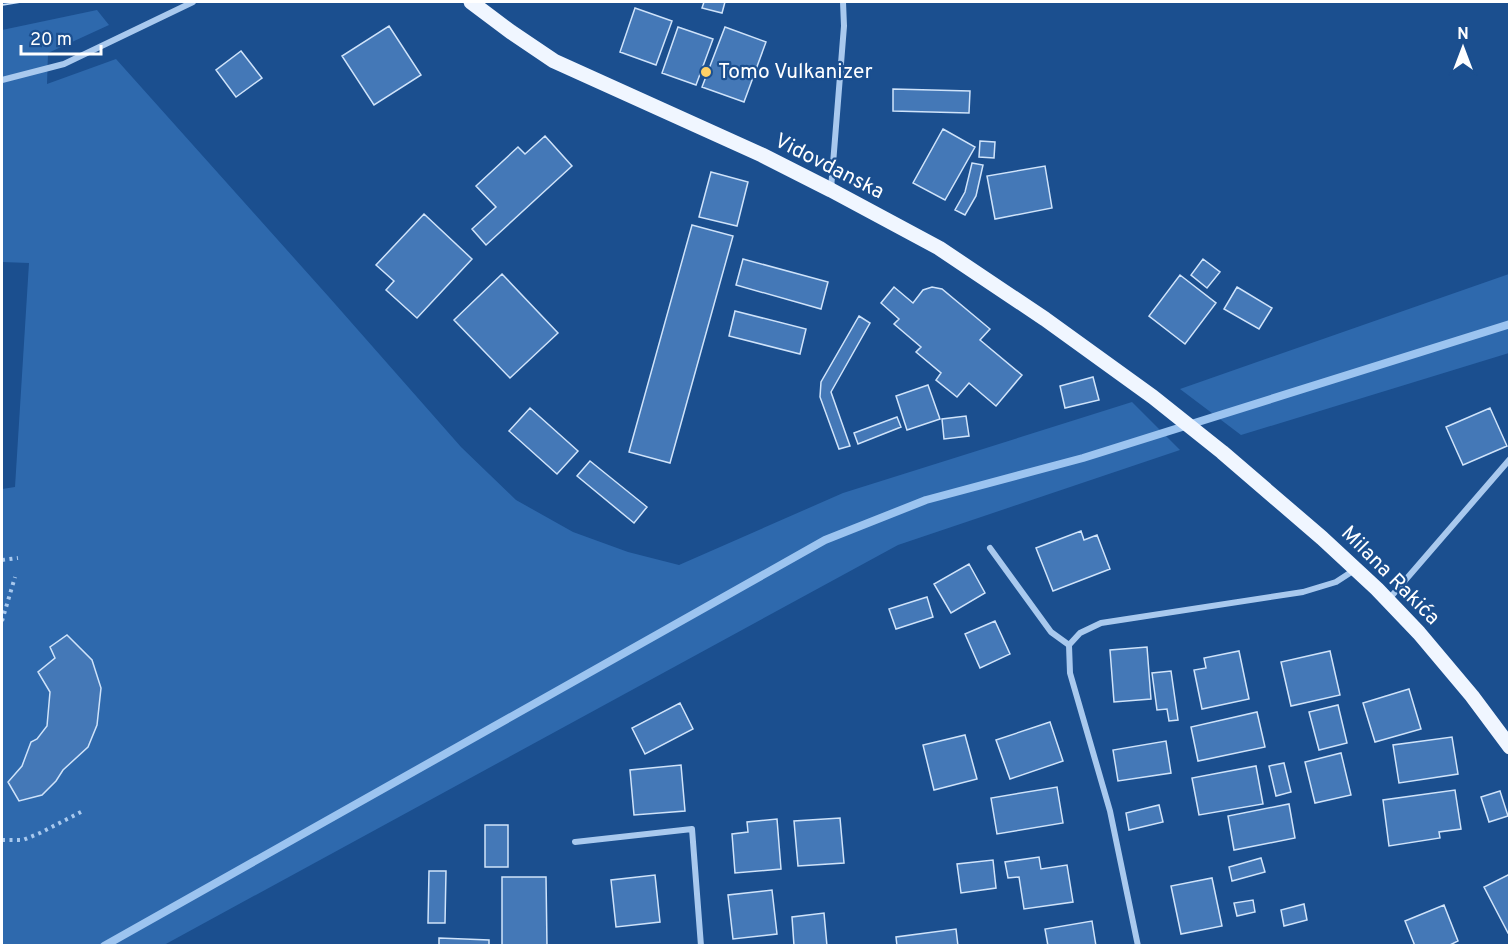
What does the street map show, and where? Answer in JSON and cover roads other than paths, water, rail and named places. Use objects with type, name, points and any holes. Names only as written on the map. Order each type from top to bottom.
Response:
[{"type":"main road","name":"Vidovdanska","points":[[471,2],[554,61],[762,155],[939,248],[1153,397],[1222,452]]},
{"type":"main road","name":"Milana Rakića","points":[[1222,452],[1322,538],[1389,600],[1472,696],[1509,747]]},
{"type":"street","points":[[2,80],[64,64],[193,2]]},
{"type":"street","points":[[831,190],[844,26],[843,2]]},
{"type":"street","points":[[1389,600],[1509,459]]},
{"type":"street","points":[[990,548],[1051,632],[1069,645]]},
{"type":"street","points":[[1138,945],[1110,811],[1070,673],[1069,645],[1080,633],[1101,623],[1303,592],[1336,582],[1356,569]]},
{"type":"street","points":[[575,842],[692,829],[701,945]]},
{"type":"waterway","points":[[104,946],[825,540],[926,500],[1083,458],[1510,324]]},
{"type":"place","name":"Tomo Vulkanizer","points":[[706,72]]}]
